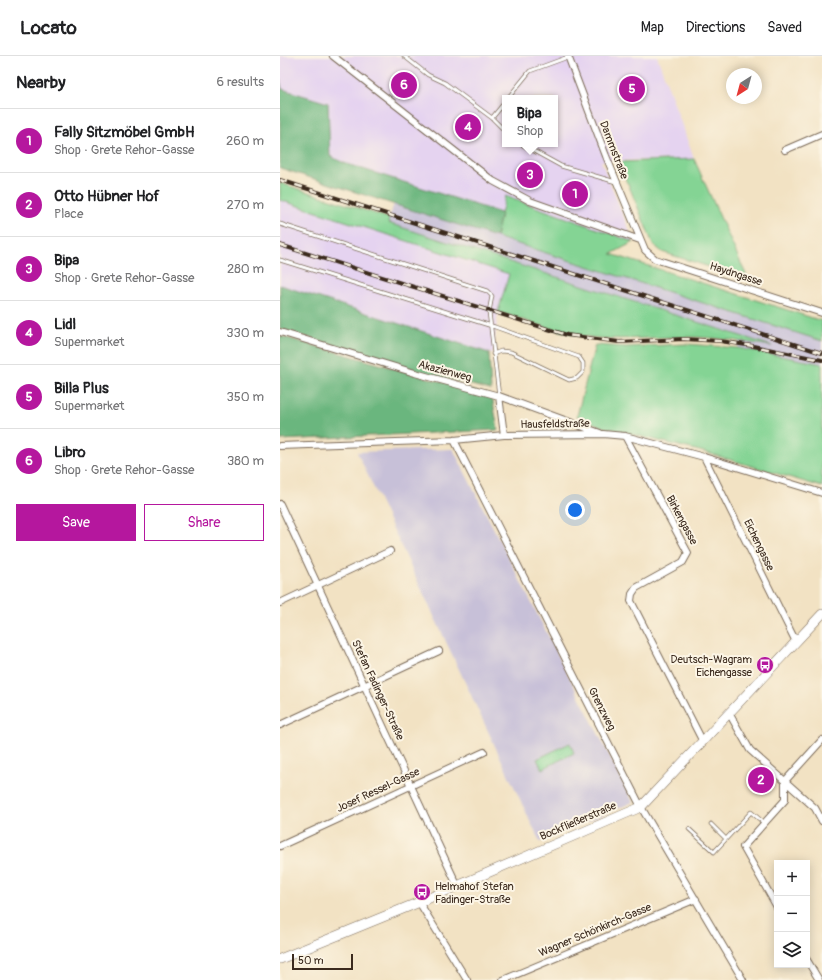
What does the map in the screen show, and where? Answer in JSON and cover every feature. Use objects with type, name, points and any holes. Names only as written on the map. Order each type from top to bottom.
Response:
[{"type":"main road","name":"Bockfließerstraße","points":[[280,959],[419,902],[641,807],[822,614]]},
{"type":"street","points":[[333,56],[493,181],[530,201],[640,240]]},
{"type":"street","name":"Dammstraße","points":[[568,56],[616,182],[645,250]]},
{"type":"street","points":[[785,150],[822,134]]},
{"type":"street","name":"Haydngasse","points":[[645,250],[655,259],[822,313]]},
{"type":"street","name":"Akazienweg","points":[[280,332],[415,373],[499,396],[603,434]]},
{"type":"street","points":[[499,396],[504,435]]},
{"type":"street","name":"Hausfeldstraße","points":[[280,446],[454,440],[504,435],[603,434],[625,436],[704,457],[822,493]]},
{"type":"street","name":"Birkengasse","points":[[625,436],[688,553],[683,562],[636,588],[632,594],[631,601],[703,742]]},
{"type":"street","name":"Grenzweg","points":[[454,440],[641,807],[743,980]]},
{"type":"street","name":"Eichengasse","points":[[704,457],[796,642]]},
{"type":"street","name":"Stefan Fadinger-Straße","points":[[280,504],[457,885]]},
{"type":"street","points":[[280,604],[390,551]]},
{"type":"street","points":[[280,725],[439,651]]},
{"type":"street","points":[[729,714],[750,750],[815,808],[822,821]]},
{"type":"street","points":[[774,902],[743,847],[785,800],[786,781],[822,740]]},
{"type":"street","name":"Josef Ressel-Gasse","points":[[280,846],[484,752]]},
{"type":"street","name":"Wagner Schönkirch-Gasse","points":[[503,980],[696,899]]},
{"type":"street","points":[[419,902],[467,980]]},
{"type":"street","points":[[810,965],[819,980]]},
{"type":"lane","points":[[404,56],[428,74],[445,82],[492,118],[502,128]]},
{"type":"lane","points":[[510,95],[530,71],[568,56]]},
{"type":"lane","points":[[492,118],[502,106]]},
{"type":"lane","points":[[526,147],[560,166],[616,182]]},
{"type":"lane","points":[[280,224],[487,290],[492,296],[489,312],[499,396]]},
{"type":"lane","points":[[280,260],[490,326],[579,356],[583,363],[583,372],[577,378],[569,380],[511,352],[501,351],[493,354]]},
{"type":"lane","points":[[689,829],[714,852],[751,812],[764,823]]},
{"type":"lane","points":[[711,824],[726,839]]},
{"type":"shaded area","points":[[280,56],[657,56],[694,159],[601,161],[634,242],[506,196],[501,213],[344,163],[330,156],[328,104],[282,89],[280,80]]},
{"type":"shaded area","points":[[280,200],[510,274],[498,312],[493,354],[280,285]]},
{"type":"shaded area","points":[[394,204],[822,341],[822,364],[738,348],[739,341],[769,345],[387,223]]},
{"type":"shaded area","points":[[453,449],[633,802],[540,842],[357,452]]},
{"type":"green space","points":[[280,80],[282,89],[328,103],[330,156],[344,163],[501,213],[496,237],[280,168]]},
{"type":"green space","points":[[694,159],[748,279],[662,252],[653,244],[619,162]]},
{"type":"green space","points":[[280,183],[389,218],[388,223],[772,346],[698,337],[620,339],[598,338],[548,328],[498,312],[509,274],[280,200]]},
{"type":"green space","points":[[505,196],[634,242],[611,254],[822,321],[822,341],[496,237]]},
{"type":"green space","points":[[280,285],[489,353],[491,390],[415,370],[280,329]]},
{"type":"green space","points":[[280,336],[492,396],[498,430],[280,440]]},
{"type":"green space","points":[[686,344],[738,348],[822,364],[822,487],[704,452],[603,427],[577,416],[595,345],[626,347]]},
{"type":"green space","points":[[570,743],[574,753],[542,769],[537,759]]},
{"type":"railway","points":[[280,180],[822,353]]},
{"type":"railway","points":[[280,245],[567,335],[619,342],[684,339],[720,341],[822,360]]},
{"type":"place","name":"Libro","points":[[404,85]]},
{"type":"place","name":"Billa Plus","points":[[632,89]]},
{"type":"place","name":"Lidl","points":[[468,127]]},
{"type":"place","name":"Bipa","points":[[530,175]]},
{"type":"place","name":"Fally Sitzmöbel GmbH","points":[[575,194]]},
{"type":"place","name":"Deutsch-Wagram Eichengasse","points":[[765,665]]},
{"type":"place","name":"Otto Hübner Hof","points":[[761,780]]},
{"type":"place","name":"Helmahof Stefan Fadinger-Straße","points":[[422,892]]}]
